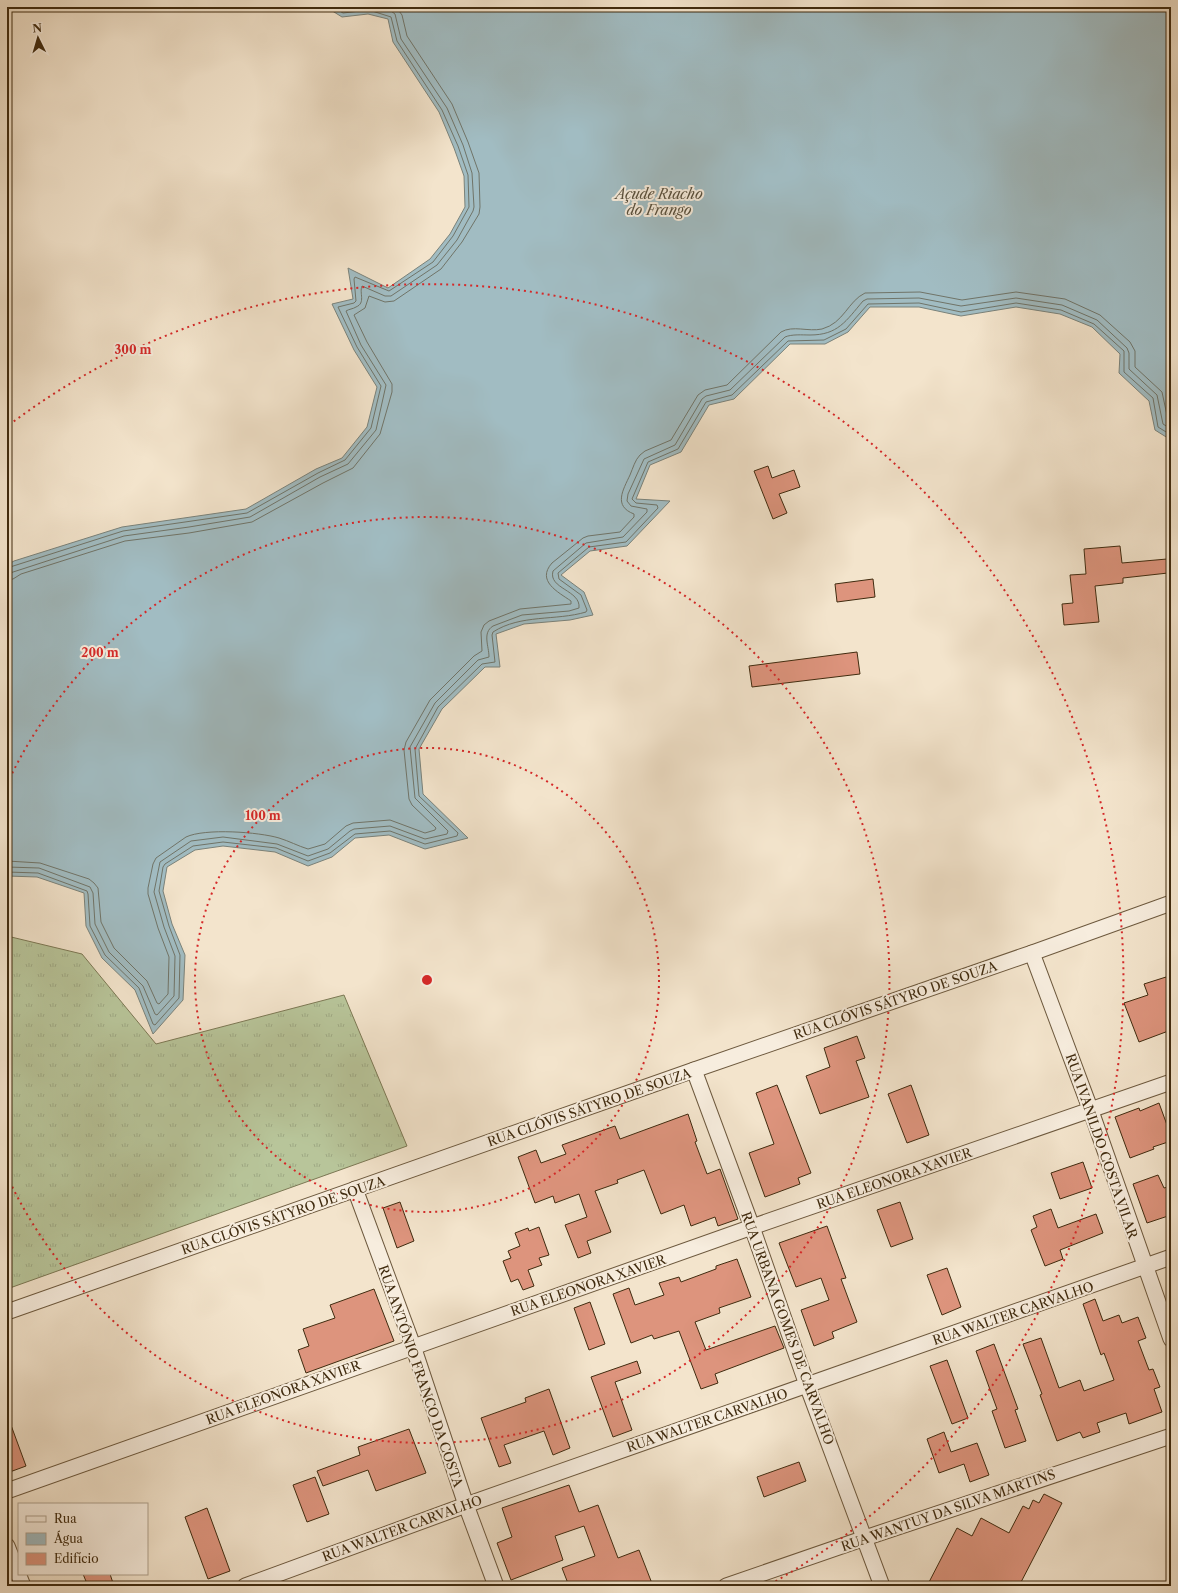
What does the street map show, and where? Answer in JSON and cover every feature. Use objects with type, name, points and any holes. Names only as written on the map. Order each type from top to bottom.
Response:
[{"type":"street","name":"RUA CLÓVIS SÁTYRO DE SOUZA","points":[[7,1312],[1171,903]]},
{"type":"street","name":"RUA IVANILDO COSTA VILAR","points":[[1032,953],[1091,1111],[1171,1339]]},
{"type":"street","name":"RUA URBANA GOMES DE CARVALHO","points":[[694,1070],[752,1227],[807,1385],[882,1586]]},
{"type":"street","name":"RUA ELEONORA XAVIER","points":[[7,1491],[413,1346],[1171,1082]]},
{"type":"street","name":"RUA ANTÓNIO FRANCO DA COSTA","points":[[355,1189],[413,1346],[466,1505],[496,1586]]},
{"type":"street","name":"RUA WALTER CARVALHO","points":[[245,1586],[466,1505],[1171,1257]]},
{"type":"street","name":"RUA WANTUY DA SILVA MARTINS","points":[[726,1586],[1171,1436]]},
{"type":"street","points":[[7,1546],[18,1574]]},
{"type":"street","points":[[19,1575],[23,1586]]},
{"type":"green space","points":[[7,936],[82,954],[156,1044],[344,995],[407,1146],[7,1289]]},
{"type":"water","name":"Açude Riacho do Frango","points":[[326,7],[1171,7],[1171,440],[1155,430],[1149,401],[1119,373],[1120,354],[1092,327],[1060,314],[1016,307],[961,316],[919,307],[870,307],[848,332],[825,344],[790,344],[734,399],[709,405],[681,452],[650,465],[636,499],[670,501],[627,546],[590,551],[561,575],[584,592],[593,615],[570,620],[524,624],[496,634],[500,667],[485,667],[442,709],[419,749],[423,794],[468,838],[425,849],[389,835],[355,838],[332,857],[308,866],[275,852],[223,846],[195,850],[167,867],[163,891],[172,924],[185,955],[183,1000],[153,1034],[135,990],[102,958],[86,926],[84,893],[37,877],[7,876],[7,565],[14,561],[122,527],[246,509],[316,469],[342,458],[367,427],[377,387],[354,350],[332,304],[353,299],[348,268],[388,288],[430,259],[450,234],[465,207],[464,176],[439,112],[393,42],[388,19],[368,14],[342,17]]},
{"type":"building","points":[[768,466],[772,478],[794,470],[800,487],[779,494],[787,513],[773,519],[754,471]]},
{"type":"building","points":[[1120,546],[1122,563],[1167,559],[1168,573],[1123,578],[1123,583],[1095,586],[1099,622],[1064,625],[1062,604],[1073,603],[1070,575],[1086,574],[1084,549]]},
{"type":"building","points":[[873,579],[875,597],[837,602],[835,584]]},
{"type":"building","points":[[857,652],[860,674],[752,687],[749,666]]},
{"type":"building","points":[[1166,977],[1171,990],[1171,1030],[1139,1042],[1124,1003],[1148,995],[1144,984]]},
{"type":"building","points":[[857,1036],[865,1058],[856,1061],[869,1097],[820,1114],[806,1076],[830,1067],[824,1048]]},
{"type":"building","points":[[777,1085],[811,1173],[798,1178],[800,1184],[765,1197],[749,1153],[774,1144],[756,1093]]},
{"type":"building","points":[[911,1085],[929,1135],[907,1143],[888,1094]]},
{"type":"building","points":[[1159,1103],[1171,1136],[1171,1141],[1153,1147],[1154,1149],[1130,1158],[1115,1117],[1139,1108],[1140,1111]]},
{"type":"building","points":[[688,1114],[697,1141],[695,1142],[707,1174],[720,1169],[738,1219],[718,1226],[715,1217],[691,1226],[684,1205],[661,1214],[644,1170],[617,1180],[618,1183],[595,1191],[611,1232],[587,1241],[591,1253],[578,1258],[565,1225],[587,1217],[579,1194],[555,1203],[553,1196],[535,1203],[518,1157],[536,1150],[541,1163],[566,1154],[562,1145],[615,1126],[620,1139]]},
{"type":"building","points":[[1083,1162],[1092,1188],[1060,1199],[1051,1173]]},
{"type":"building","points":[[1158,1175],[1164,1188],[1171,1186],[1171,1215],[1147,1223],[1133,1184]]},
{"type":"building","points":[[400,1202],[414,1241],[397,1248],[383,1208]]},
{"type":"building","points":[[900,1202],[913,1239],[891,1247],[877,1210]]},
{"type":"building","points":[[1051,1209],[1058,1228],[1096,1214],[1103,1233],[1060,1250],[1063,1259],[1045,1266],[1031,1230],[1037,1227],[1033,1216]]},
{"type":"building","points":[[827,1226],[846,1278],[841,1279],[857,1322],[832,1332],[834,1338],[814,1346],[801,1310],[829,1300],[821,1278],[796,1287],[779,1243]]},
{"type":"building","points":[[539,1227],[549,1255],[539,1258],[542,1265],[528,1270],[534,1286],[523,1290],[518,1279],[511,1282],[503,1261],[511,1258],[508,1251],[520,1246],[515,1233],[528,1228],[529,1231]]},
{"type":"building","points":[[737,1259],[751,1297],[719,1308],[720,1313],[695,1322],[706,1350],[775,1326],[784,1348],[715,1374],[718,1383],[701,1389],[679,1331],[654,1339],[652,1335],[631,1343],[613,1294],[629,1288],[635,1305],[664,1295],[659,1283],[679,1277],[681,1282],[716,1269],[716,1266]]},
{"type":"building","points":[[947,1268],[961,1307],[942,1315],[927,1275]]},
{"type":"building","points":[[374,1289],[394,1341],[306,1373],[298,1350],[309,1346],[303,1329],[335,1318],[330,1305]]},
{"type":"building","points":[[1095,1299],[1103,1321],[1119,1315],[1122,1323],[1138,1317],[1146,1338],[1138,1341],[1149,1370],[1153,1369],[1160,1387],[1154,1389],[1162,1412],[1129,1424],[1126,1413],[1097,1423],[1100,1432],[1083,1438],[1080,1432],[1057,1441],[1040,1395],[1042,1394],[1023,1344],[1041,1338],[1059,1388],[1080,1380],[1084,1391],[1114,1380],[1104,1353],[1101,1355],[1083,1304]]},
{"type":"building","points":[[590,1302],[605,1344],[589,1350],[574,1308]]},
{"type":"building","points":[[994,1344],[1018,1409],[1015,1410],[1026,1441],[1005,1448],[992,1411],[997,1409],[976,1351]]},
{"type":"building","points":[[947,1360],[968,1418],[952,1424],[930,1366]]},
{"type":"building","points":[[637,1361],[641,1373],[615,1382],[632,1430],[613,1437],[591,1377]]},
{"type":"building","points":[[549,1389],[570,1448],[553,1455],[544,1431],[504,1445],[511,1463],[499,1467],[481,1418],[526,1402],[525,1398]]},
{"type":"building","points":[[8,1417],[26,1466],[7,1473],[7,1418]]},
{"type":"building","points":[[409,1429],[426,1473],[376,1491],[368,1470],[323,1486],[317,1471],[360,1455],[358,1447]]},
{"type":"building","points":[[944,1432],[951,1452],[977,1443],[989,1475],[970,1482],[964,1464],[939,1473],[927,1439]]},
{"type":"building","points":[[799,1462],[806,1481],[764,1497],[757,1477]]},
{"type":"building","points":[[315,1477],[329,1514],[307,1522],[293,1485]]},
{"type":"building","points":[[569,1485],[579,1512],[598,1505],[618,1558],[639,1550],[653,1586],[569,1586],[562,1568],[595,1556],[584,1526],[555,1536],[563,1560],[511,1580],[497,1543],[512,1537],[502,1508]]},
{"type":"building","points":[[1044,1494],[1062,1503],[1019,1586],[927,1586],[957,1528],[972,1536],[981,1518],[1009,1533],[1023,1506],[1029,1509],[1033,1500],[1039,1503]]},
{"type":"building","points":[[207,1508],[230,1571],[208,1579],[185,1517]]},
{"type":"building","points":[[83,1575],[110,1575],[114,1586],[88,1586]]}]
